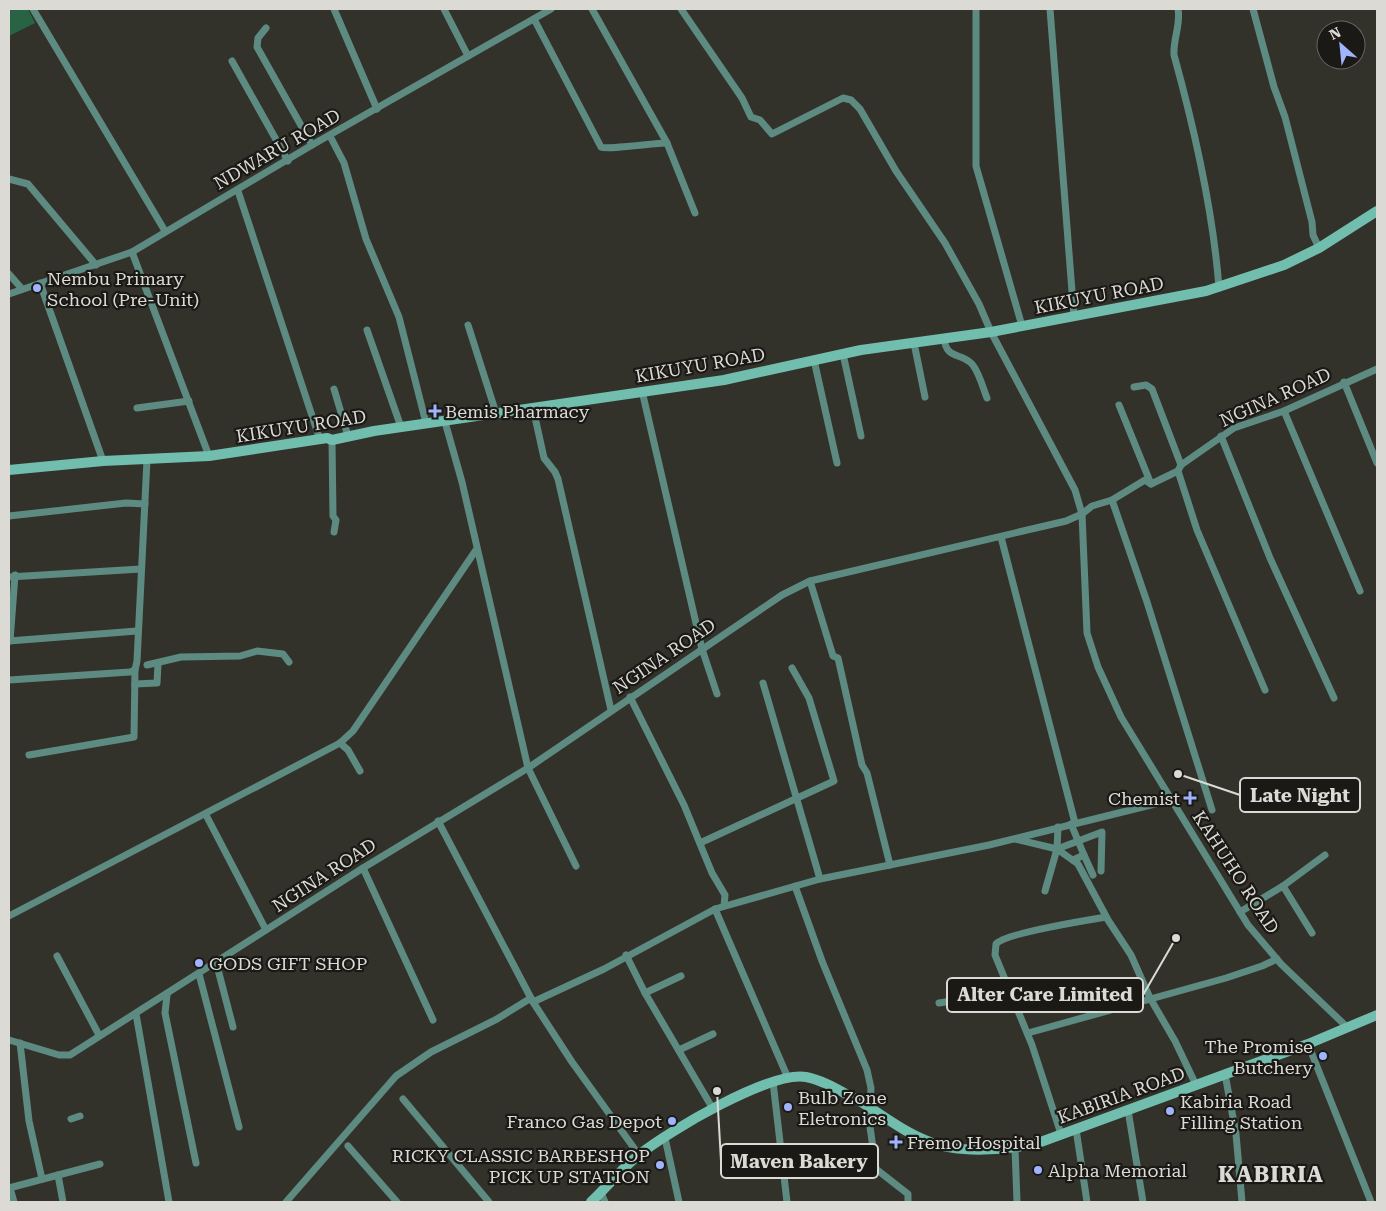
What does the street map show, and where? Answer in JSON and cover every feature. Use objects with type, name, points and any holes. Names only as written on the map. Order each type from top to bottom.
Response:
[{"type":"main road","name":"KIKUYU ROAD","points":[[9,470],[103,461],[209,456],[320,440],[332,440],[426,423],[445,422],[724,380],[843,354],[991,332],[1074,317],[1220,288],[1284,265],[1319,248],[1377,211]]},
{"type":"main road","name":"KABIRIA ROAD","points":[[591,1202],[603,1198],[639,1155],[690,1121],[773,1082],[788,1078],[805,1077],[828,1084],[912,1134],[931,1143],[957,1148],[1015,1148],[1038,1143],[1308,1044],[1377,1016]]},
{"type":"street","points":[[34,9],[165,231]]},
{"type":"street","points":[[334,9],[377,109]]},
{"type":"street","points":[[444,9],[468,56]]},
{"type":"street","name":"NDWARU ROAD","points":[[9,294],[132,252],[312,145],[551,9]]},
{"type":"street","points":[[592,9],[666,143],[695,213]]},
{"type":"street","name":"KAHUHO ROAD","points":[[680,9],[742,98],[751,117],[760,120],[772,134],[843,98],[850,100],[860,109],[896,171],[945,243],[979,304],[991,332],[1069,478],[1082,514],[1086,569],[1085,613],[1087,633],[1095,658],[1121,717],[1248,925],[1277,958],[1347,1027]]},
{"type":"street","points":[[976,9],[976,166],[1022,326]]},
{"type":"street","points":[[1050,9],[1074,317]]},
{"type":"street","points":[[1178,9],[1180,17],[1173,46],[1174,54],[1188,106],[1212,221],[1220,288]]},
{"type":"street","points":[[1253,9],[1274,87],[1285,117],[1313,235],[1319,248]]},
{"type":"street","points":[[534,19],[601,147],[611,149],[640,144],[666,143]]},
{"type":"street","points":[[266,28],[258,38],[257,47],[312,145]]},
{"type":"street","points":[[232,61],[288,160]]},
{"type":"street","points":[[330,136],[344,164],[366,239],[399,317],[426,423]]},
{"type":"street","points":[[9,179],[28,184],[96,265]]},
{"type":"street","points":[[238,190],[320,440]]},
{"type":"street","points":[[132,252],[209,456]]},
{"type":"street","points":[[9,274],[22,289]]},
{"type":"street","points":[[40,283],[103,461]]},
{"type":"street","points":[[468,325],[496,413]]},
{"type":"street","points":[[367,330],[401,428]]},
{"type":"street","points":[[944,338],[945,346],[950,353],[974,366],[987,398]]},
{"type":"street","points":[[914,343],[926,397]]},
{"type":"street","points":[[843,354],[861,436]]},
{"type":"street","points":[[814,360],[837,463]]},
{"type":"street","name":"NGINA ROAD","points":[[9,1040],[65,1056],[77,1051],[99,1035],[199,974],[362,868],[528,768],[782,595],[810,581],[1066,521],[1082,514],[1092,506],[1112,500],[1145,480],[1151,484],[1180,468],[1234,428],[1284,410],[1377,369]]},
{"type":"street","points":[[1344,382],[1377,462]]},
{"type":"street","points":[[1134,387],[1146,385],[1152,389],[1180,468],[1198,530],[1265,690]]},
{"type":"street","points":[[334,389],[348,436]]},
{"type":"street","points":[[642,391],[702,649],[716,694]]},
{"type":"street","points":[[137,408],[189,401]]},
{"type":"street","points":[[1118,405],[1151,484]]},
{"type":"street","points":[[533,408],[544,458],[556,472],[611,710]]},
{"type":"street","points":[[1284,410],[1360,591]]},
{"type":"street","points":[[445,422],[462,482],[476,550],[528,768],[576,866]]},
{"type":"street","points":[[1221,436],[1270,558],[1334,698]]},
{"type":"street","points":[[332,440],[334,516],[336,520],[334,532]]},
{"type":"street","points":[[29,754],[134,738],[135,670],[147,460]]},
{"type":"street","points":[[1112,500],[1147,602],[1212,810]]},
{"type":"street","points":[[9,516],[126,503],[145,504]]},
{"type":"street","points":[[1001,537],[1073,824],[1078,842],[1093,874]]},
{"type":"street","points":[[9,916],[340,744],[353,731],[476,550]]},
{"type":"street","points":[[137,631],[34,641],[9,641],[12,576],[140,569]]},
{"type":"street","points":[[810,581],[833,656],[838,658],[862,765],[868,773],[890,865]]},
{"type":"street","points":[[147,665],[158,664],[181,656],[240,656],[257,652],[283,654],[289,662]]},
{"type":"street","points":[[136,684],[157,683],[158,664]]},
{"type":"street","points":[[700,843],[834,781],[803,684],[792,668]]},
{"type":"street","points":[[9,680],[130,672],[135,670]]},
{"type":"street","points":[[762,683],[820,879]]},
{"type":"street","points":[[630,697],[655,746],[712,873],[725,895],[724,906]]},
{"type":"street","points":[[340,744],[348,750],[360,771]]},
{"type":"street","points":[[286,1202],[396,1076],[432,1052],[532,1000],[604,969],[626,955],[715,909],[820,879],[1013,839],[1171,800]]},
{"type":"street","points":[[206,815],[266,930]]},
{"type":"street","points":[[438,821],[532,1000],[572,1062],[639,1155]]},
{"type":"street","points":[[1045,891],[1057,849],[1058,827]]},
{"type":"street","points":[[1057,849],[1102,832],[1101,872]]},
{"type":"street","points":[[1013,839],[1057,849],[1078,864],[1106,917],[1131,956],[1150,998],[1175,1041],[1196,1085]]},
{"type":"street","points":[[1073,860],[1084,855]]},
{"type":"street","points":[[1240,912],[1283,886],[1325,855]]},
{"type":"street","points":[[362,868],[433,1020]]},
{"type":"street","points":[[795,886],[822,960],[867,1070],[871,1088],[869,1120],[876,1169],[908,1194],[908,1202]]},
{"type":"street","points":[[1283,886],[1312,932]]},
{"type":"street","points":[[715,909],[788,1078]]},
{"type":"street","points":[[1062,1134],[1028,1033],[995,954],[998,941],[1042,929],[1106,917]]},
{"type":"street","points":[[626,955],[645,993],[713,1109]]},
{"type":"street","points":[[57,956],[99,1035]]},
{"type":"street","points":[[1028,1033],[1226,978],[1262,966],[1277,958]]},
{"type":"street","points":[[216,962],[233,1027]]},
{"type":"street","points":[[199,974],[238,1127]]},
{"type":"street","points":[[645,993],[681,976]]},
{"type":"street","points":[[939,1003],[1010,992]]},
{"type":"street","points":[[167,994],[165,1013],[196,1163]]},
{"type":"street","points":[[136,1014],[170,1202]]},
{"type":"street","points":[[679,1050],[713,1034]]},
{"type":"street","points":[[20,1044],[29,1121],[42,1179]]},
{"type":"street","points":[[1308,1044],[1372,1202]]},
{"type":"street","points":[[1225,1074],[1236,1134],[1242,1202]]},
{"type":"street","points":[[773,1082],[787,1202]]},
{"type":"street","points":[[403,1099],[489,1202]]},
{"type":"street","points":[[1128,1110],[1142,1202]]},
{"type":"street","points":[[70,1119],[80,1116]]},
{"type":"street","points":[[1076,1129],[1087,1202]]},
{"type":"street","points":[[664,1138],[679,1202]]},
{"type":"street","points":[[348,1146],[397,1202]]},
{"type":"street","points":[[1015,1148],[1017,1202]]},
{"type":"street","points":[[14,1202],[9,1188],[100,1164]]},
{"type":"street","points":[[58,1175],[63,1202]]},
{"type":"green space","points":[[9,9],[28,9],[35,23],[9,36]]},
{"type":"place","name":"Nembu Primary School (Pre-Unit)","points":[[37,288]]},
{"type":"place","name":"Bemis Pharmacy","points":[[435,411]]},
{"type":"place","name":"Late Night","points":[[1178,774]]},
{"type":"place","name":"Chemist","points":[[1190,798]]},
{"type":"place","name":"Alter Care Limited","points":[[1176,938]]},
{"type":"place","name":"GODS GIFT SHOP","points":[[199,963]]},
{"type":"place","name":"The Promise Butchery","points":[[1323,1056]]},
{"type":"place","name":"Maven Bakery","points":[[717,1091]]},
{"type":"place","name":"Bulb Zone Eletronics","points":[[788,1107]]},
{"type":"place","name":"Kabiria Road Filling Station","points":[[1170,1111]]},
{"type":"place","name":"Franco Gas Depot","points":[[672,1121]]},
{"type":"place","name":"Fremo Hospital","points":[[896,1142]]},
{"type":"place","name":"RICKY CLASSIC BARBESHOP PICK UP STATION","points":[[660,1165]]},
{"type":"place","name":"Alpha Memorial","points":[[1038,1170]]},
{"type":"district","name":"KABIRIA","points":[[1271,1174]]}]
